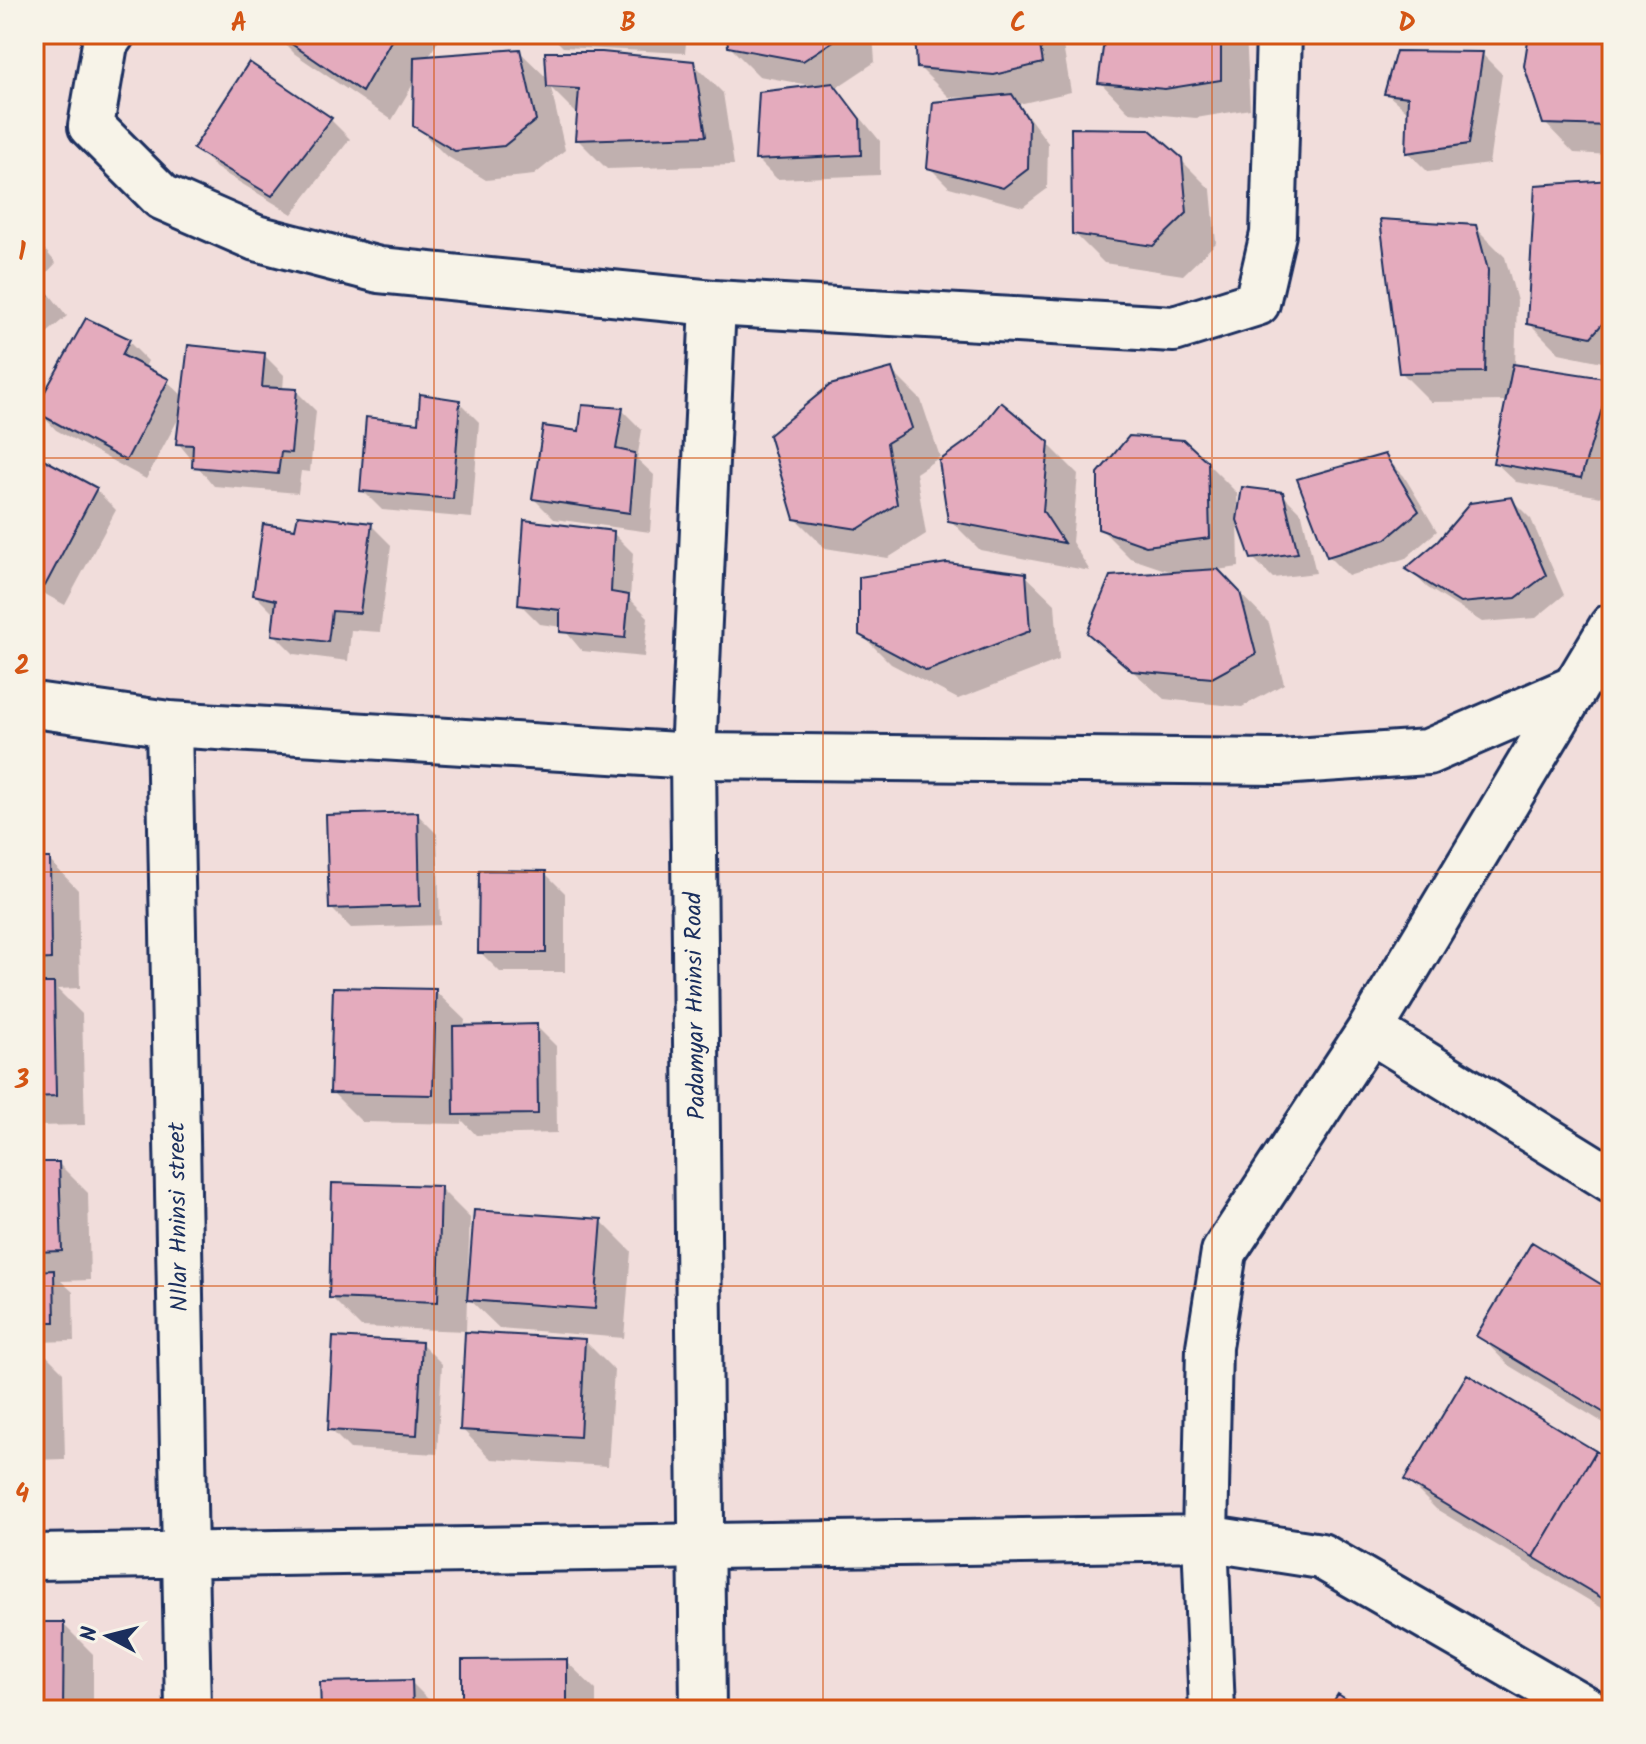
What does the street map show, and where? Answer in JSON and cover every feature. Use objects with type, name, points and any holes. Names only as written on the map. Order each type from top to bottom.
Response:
[{"type":"street","points":[[112,34],[105,44],[91,126],[162,197],[256,238],[379,270],[713,303],[1174,329],[1257,303],[1273,234],[1279,34]]},
{"type":"street","name":"Padamyar Hninsi Road","points":[[703,1710],[693,756],[713,303]]},
{"type":"street","points":[[1212,1710],[1205,1538],[1209,1347],[1224,1252],[1370,1030],[1612,626]]},
{"type":"street","points":[[34,705],[169,724],[693,756],[1280,762],[1428,752],[1575,688]]},
{"type":"street","name":"NIlar Hninsi street","points":[[169,724],[188,1710]]},
{"type":"street","points":[[1370,1030],[1612,1180]]},
{"type":"street","points":[[34,1557],[701,1543],[1205,1538],[1321,1556],[1588,1710]]},
{"type":"building","points":[[277,34],[395,34],[362,92]]},
{"type":"building","points":[[727,34],[844,34],[803,61],[728,47]]},
{"type":"building","points":[[915,34],[1038,34],[1043,63],[994,75],[917,68]]},
{"type":"building","points":[[1105,34],[1221,34],[1221,80],[1165,89],[1098,83]]},
{"type":"building","points":[[1529,34],[1612,34],[1612,126],[1543,124],[1524,66]]},
{"type":"building","points":[[520,49],[536,120],[504,146],[455,151],[413,126],[414,57]]},
{"type":"building","points":[[1396,51],[1483,52],[1469,144],[1406,153],[1408,97],[1384,94]]},
{"type":"building","points":[[545,52],[602,52],[694,61],[706,136],[575,140],[579,89],[547,87]]},
{"type":"building","points":[[249,62],[332,118],[272,196],[193,149]]},
{"type":"building","points":[[833,83],[860,119],[861,155],[755,160],[759,92]]},
{"type":"building","points":[[1012,94],[1029,121],[1028,169],[1003,188],[927,168],[933,102]]},
{"type":"building","points":[[1071,128],[1149,129],[1182,158],[1187,213],[1153,246],[1072,234]]},
{"type":"building","points":[[1612,180],[1609,316],[1591,337],[1527,324],[1535,185]]},
{"type":"building","points":[[1380,219],[1476,225],[1488,270],[1485,372],[1399,373]]},
{"type":"building","points":[[34,277],[48,295],[34,307]]},
{"type":"building","points":[[86,318],[130,339],[122,355],[169,379],[126,461],[34,411]]},
{"type":"building","points":[[188,345],[265,353],[262,387],[297,389],[291,453],[281,452],[278,474],[192,467],[193,445],[176,444]]},
{"type":"building","points":[[1513,364],[1611,379],[1581,478],[1493,463]]},
{"type":"building","points":[[892,368],[912,428],[887,443],[897,504],[858,529],[794,519],[769,435],[830,385]]},
{"type":"building","points":[[420,394],[460,400],[453,499],[360,491],[366,417],[418,423]]},
{"type":"building","points":[[1001,402],[1049,442],[1043,511],[1064,543],[948,521],[939,461],[975,435]]},
{"type":"building","points":[[582,405],[623,408],[616,449],[635,453],[630,513],[532,499],[543,426],[579,431]]},
{"type":"building","points":[[1129,436],[1184,440],[1208,462],[1210,538],[1146,546],[1098,529],[1098,473]]},
{"type":"building","points":[[34,454],[97,488],[45,586],[34,580]]},
{"type":"building","points":[[1385,454],[1419,511],[1386,539],[1327,557],[1297,479]]},
{"type":"building","points":[[1242,487],[1283,492],[1298,553],[1251,559],[1237,520]]},
{"type":"building","points":[[1512,497],[1546,575],[1516,598],[1460,603],[1405,569],[1438,541],[1470,503]]},
{"type":"building","points":[[298,515],[372,523],[360,613],[332,611],[328,642],[272,635],[276,600],[253,595],[263,524],[295,529]]},
{"type":"building","points":[[524,520],[614,531],[611,592],[629,595],[625,638],[560,632],[560,610],[518,605]]},
{"type":"building","points":[[947,563],[1026,573],[1030,631],[927,671],[859,635],[859,577]]},
{"type":"building","points":[[1218,569],[1240,592],[1256,654],[1212,678],[1132,671],[1087,633],[1110,576]]},
{"type":"building","points":[[418,812],[420,906],[329,909],[326,815]]},
{"type":"building","points":[[34,858],[50,858],[51,959],[34,960]]},
{"type":"building","points":[[479,870],[546,871],[546,953],[478,953]]},
{"type":"building","points":[[34,983],[54,983],[56,1096],[34,1097]]},
{"type":"building","points":[[333,987],[436,989],[433,1095],[330,1093]]},
{"type":"building","points":[[537,1024],[538,1114],[454,1115],[453,1026]]},
{"type":"building","points":[[34,1162],[59,1162],[62,1251],[34,1252]]},
{"type":"building","points":[[332,1183],[441,1186],[438,1302],[329,1298]]},
{"type":"building","points":[[474,1210],[602,1219],[595,1309],[467,1300]]},
{"type":"building","points":[[1532,1242],[1612,1291],[1612,1404],[1606,1414],[1476,1336]]},
{"type":"building","points":[[54,1270],[55,1322],[34,1322],[34,1271]]},
{"type":"building","points":[[465,1332],[585,1339],[580,1437],[460,1430]]},
{"type":"building","points":[[333,1337],[422,1342],[417,1435],[328,1430]]},
{"type":"building","points":[[1467,1374],[1596,1451],[1533,1557],[1404,1480]]},
{"type":"building","points":[[1596,1451],[1612,1461],[1612,1604],[1533,1557]]},
{"type":"building","points":[[34,1622],[64,1622],[63,1710],[34,1710]]},
{"type":"building","points":[[567,1659],[567,1710],[462,1710],[462,1660]]},
{"type":"building","points":[[412,1680],[413,1710],[321,1710],[320,1682]]},
{"type":"building","points":[[1338,1694],[1363,1710],[1328,1710]]}]
